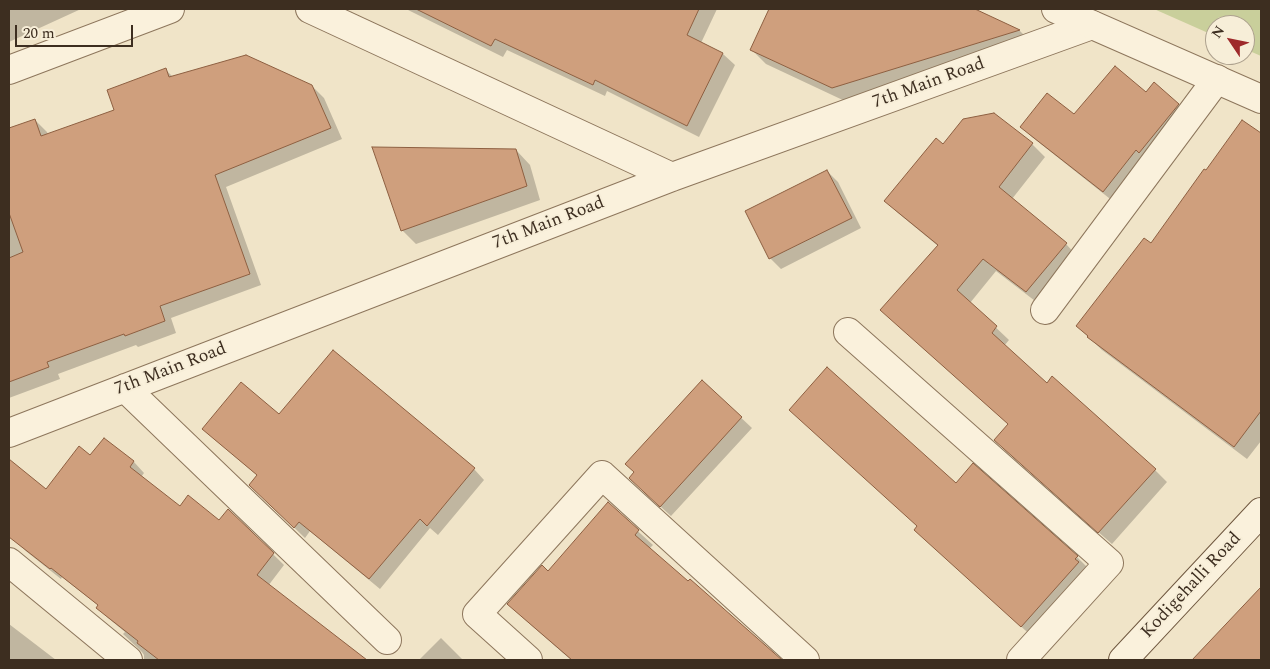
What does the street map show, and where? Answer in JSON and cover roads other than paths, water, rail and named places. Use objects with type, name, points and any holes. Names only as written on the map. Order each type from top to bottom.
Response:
[{"type":"street","points":[[9,70],[170,9]]},
{"type":"street","points":[[310,9],[672,177]]},
{"type":"street","points":[[1056,9],[1261,99]]},
{"type":"street","name":"7th Main Road","points":[[9,433],[672,177],[1092,25]]},
{"type":"street","points":[[1044,310],[1217,79]]},
{"type":"street","points":[[848,332],[1109,563],[1020,660]]},
{"type":"street","points":[[125,388],[387,640]]},
{"type":"street","points":[[528,660],[477,614],[602,475],[805,660]]},
{"type":"street","name":"Kodigehalli Road","points":[[1123,660],[1261,512]]},
{"type":"street","points":[[9,562],[128,660]]}]
